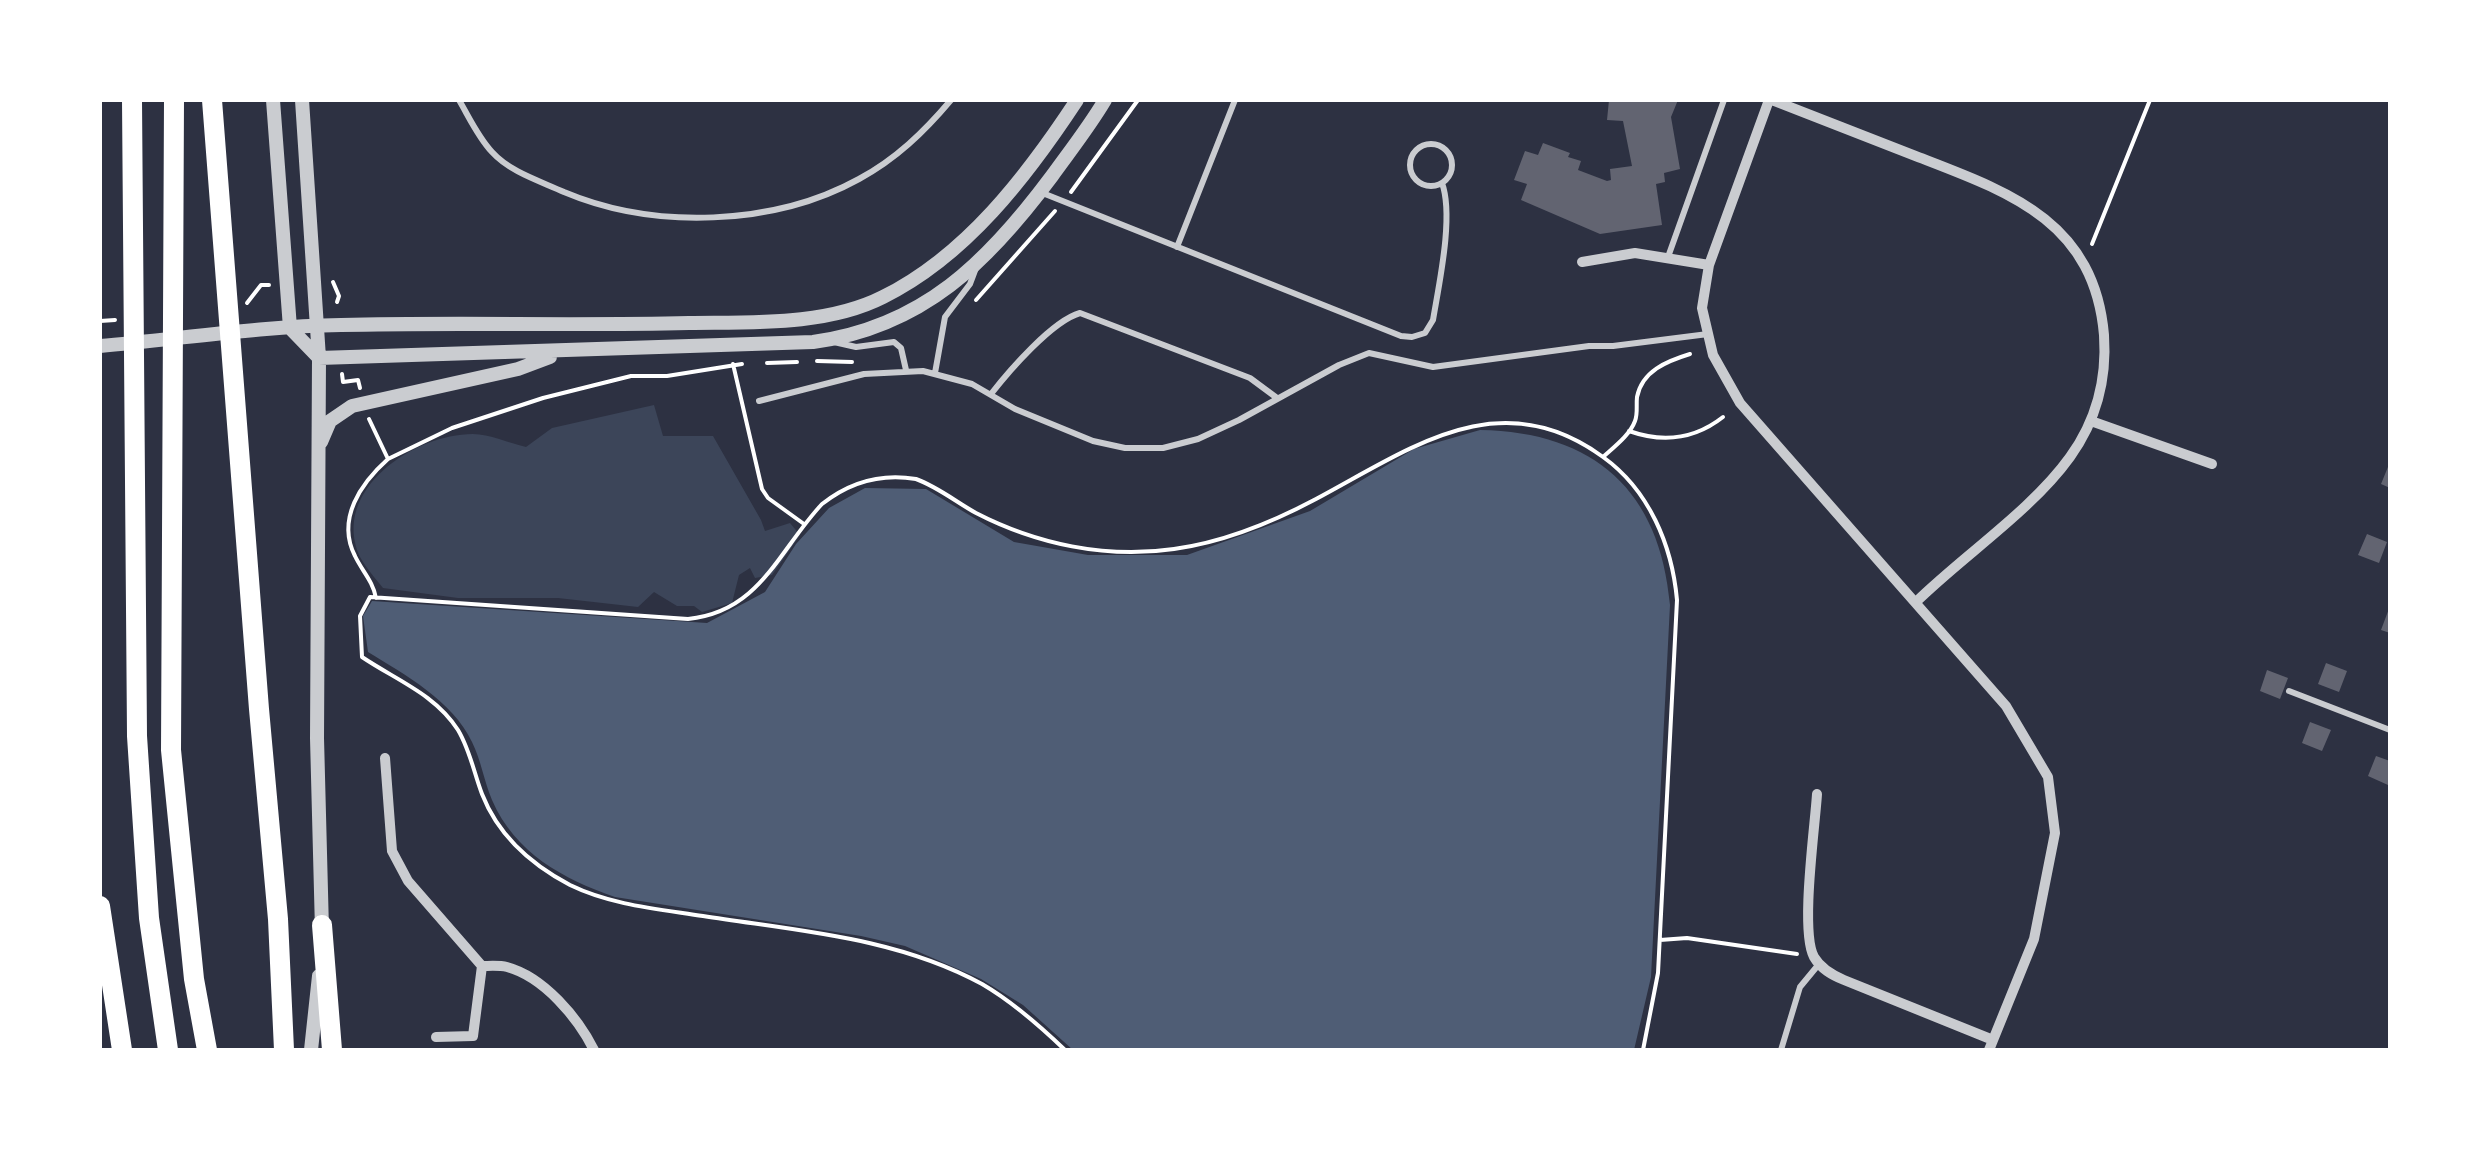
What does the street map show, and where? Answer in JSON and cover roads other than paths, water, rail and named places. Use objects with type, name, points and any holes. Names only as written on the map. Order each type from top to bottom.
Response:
[{"type":"highway","points":[[132,100],[136,736],[148,918],[168,1050]]},
{"type":"highway","points":[[174,100],[171,750],[190,940],[206,1050]]},
{"type":"highway","points":[[212,100],[278,919],[284,1050]]},
{"type":"highway","points":[[100,906],[122,1050]]},
{"type":"highway","points":[[322,924],[332,1050]]},
{"type":"street","points":[[273,100],[290,328],[319,358],[828,340],[874,328],[937,297],[978,262],[1040,192],[1105,100]]},
{"type":"street","points":[[302,100],[319,358],[317,738],[322,924],[311,1050]]},
{"type":"street","points":[[100,346],[317,326],[750,322],[822,316],[880,299],[926,273],[955,250],[1008,193],[1077,100]]},
{"type":"street","points":[[1816,794],[1808,932],[1819,964],[1844,980],[1991,1045],[2034,940],[2055,833],[2048,778],[2006,706],[1740,403],[1713,355],[1702,308],[1709,265],[1771,100],[2003,189],[2052,224],[2079,259],[2094,292],[2102,320],[2104,369],[2100,396],[2078,446],[2052,480],[1916,602]]},
{"type":"street","points":[[1582,262],[1616,253],[1709,265]]},
{"type":"street","points":[[319,458],[326,428],[346,408],[518,369],[560,352]]},
{"type":"street","points":[[2091,420],[2212,464]]},
{"type":"street","points":[[385,758],[392,851],[408,881],[482,966],[508,967],[539,985],[582,1026],[594,1050]]},
{"type":"street","points":[[436,1036],[473,1036],[482,966]]},
{"type":"lane","points":[[460,100],[492,152],[522,173],[581,199],[616,209],[692,218],[752,212],[843,187],[907,147],[951,100]]},
{"type":"lane","points":[[1177,248],[1235,100]]},
{"type":"lane","points":[[1668,257],[1724,100]]},
{"type":"lane","points":[[1436,144],[1449,153],[1452,172],[1442,183],[1426,186],[1413,176],[1411,160],[1420,147],[1436,144]]},
{"type":"lane","points":[[1040,192],[1401,336],[1417,337],[1425,333],[1433,320],[1445,221],[1442,183]]},
{"type":"lane","points":[[936,373],[944,317],[970,284],[978,262]]},
{"type":"lane","points":[[992,394],[1008,373],[1068,318],[1080,313],[1250,378],[1276,398]]},
{"type":"lane","points":[[759,402],[864,374],[906,370],[936,373],[972,384],[1021,412],[1083,438],[1141,450],[1171,447],[1198,438],[1369,353],[1440,367],[1708,334]]},
{"type":"lane","points":[[828,340],[856,347],[894,342],[901,348],[906,370]]},
{"type":"lane","points":[[2289,691],[2390,730]]},
{"type":"lane","points":[[1781,1050],[1800,988],[1819,964]]}]
